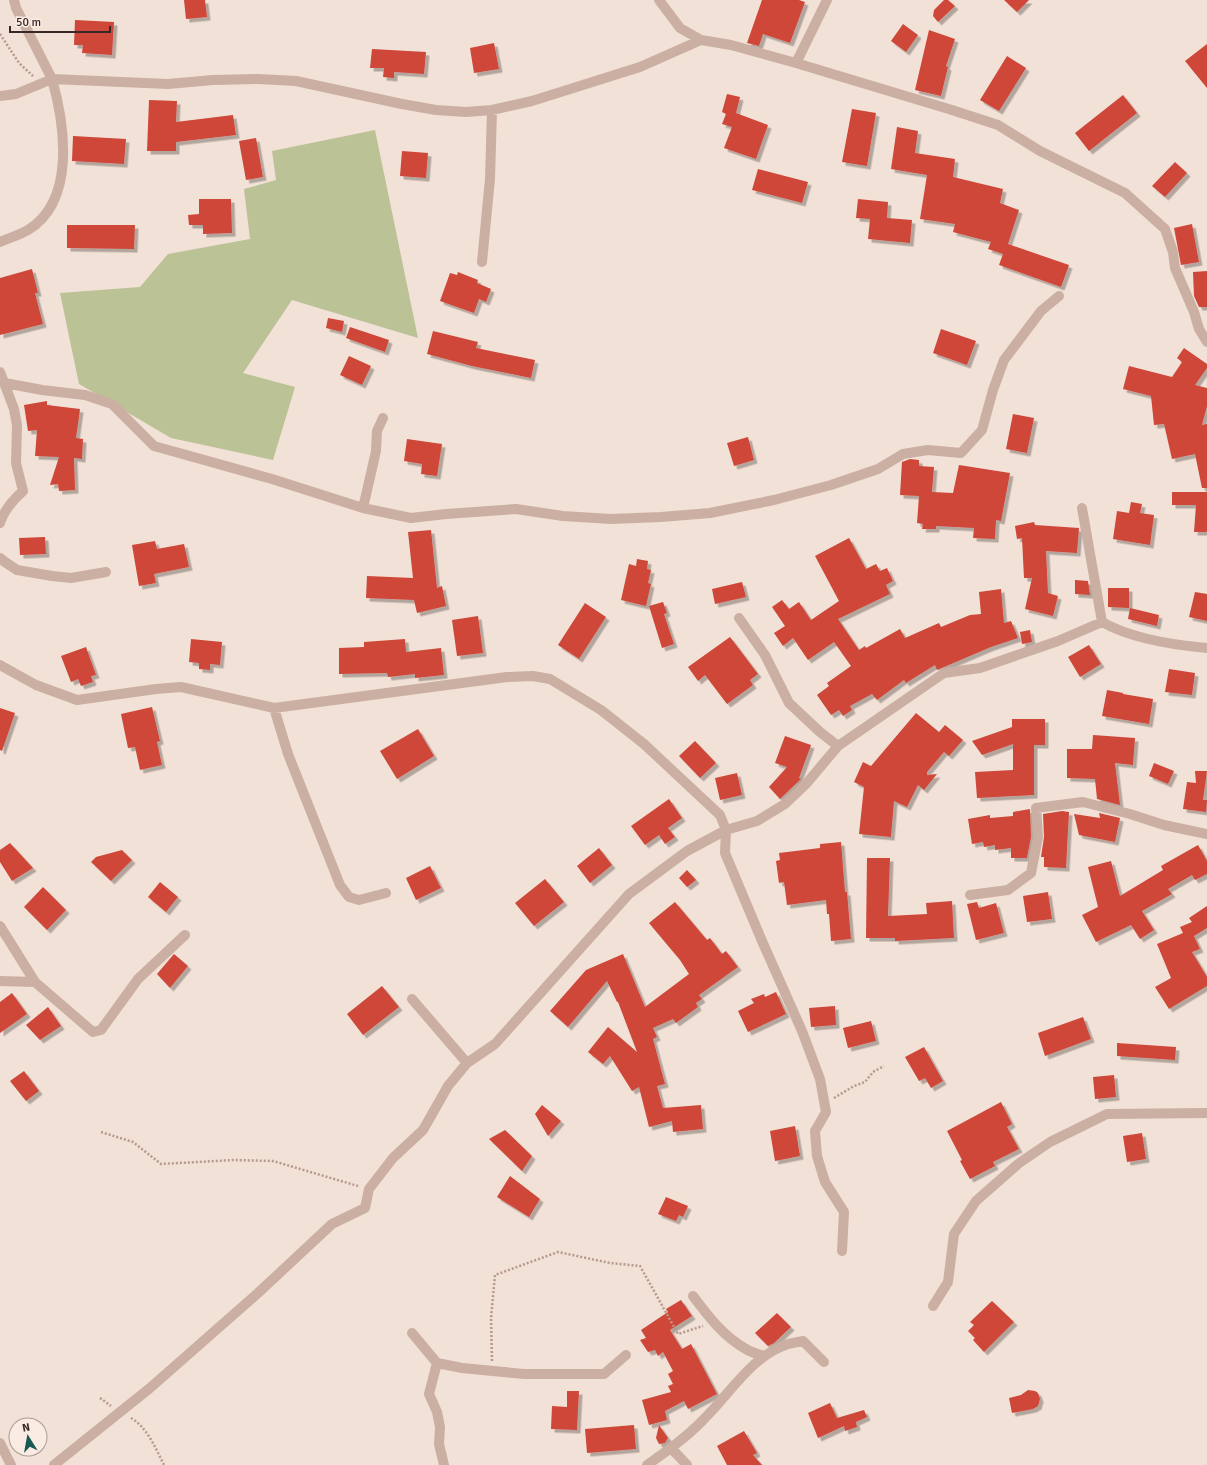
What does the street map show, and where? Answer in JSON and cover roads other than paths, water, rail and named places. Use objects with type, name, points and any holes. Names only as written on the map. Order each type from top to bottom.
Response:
[{"type":"street","points":[[0,242],[29,230],[46,214],[57,194],[63,174],[63,141],[58,98],[52,79],[16,8],[14,0]]},
{"type":"street","points":[[659,0],[680,28],[701,40],[731,45],[796,63],[998,125],[1040,151],[1125,193],[1166,229],[1176,268],[1200,330],[1207,342]]},
{"type":"street","points":[[796,63],[827,0]]},
{"type":"street","points":[[0,96],[16,94],[52,79],[168,84],[258,78],[296,81],[350,94],[436,110],[466,112],[492,110],[532,101],[640,67],[701,40]]},
{"type":"street","points":[[482,262],[490,180],[492,110]]},
{"type":"street","points":[[5,383],[42,390],[85,395],[112,404],[154,446],[272,479],[362,508],[412,518],[516,509],[563,516],[604,519],[661,517],[710,512],[774,500],[831,485],[878,469],[903,454],[928,450],[961,453],[982,430],[993,390],[1004,360],[1041,311],[1059,296]]},
{"type":"street","points":[[0,372],[14,409],[17,425],[16,462],[23,491],[15,498],[2,517],[0,523]]},
{"type":"street","points":[[362,508],[376,451],[377,431],[383,418]]},
{"type":"street","points":[[1082,508],[1102,622]]},
{"type":"street","points":[[0,558],[17,570],[52,576],[71,578],[106,572]]},
{"type":"street","points":[[739,618],[765,655],[789,703],[820,732],[838,746]]},
{"type":"street","points":[[1102,622],[1117,630],[1180,645],[1207,648]]},
{"type":"street","points":[[54,1465],[150,1388],[258,1293],[332,1224],[365,1208],[369,1190],[393,1158],[423,1130],[448,1086],[467,1063],[495,1044],[629,894],[687,851],[726,830],[756,821],[785,804],[806,784],[838,746],[944,673],[980,668],[1058,641],[1102,622]]},
{"type":"street","points":[[0,665],[36,684],[77,700],[181,687],[274,708],[507,677],[533,676],[550,679],[601,710],[644,744],[720,815],[726,830],[725,853],[802,1031],[820,1079],[826,1112],[815,1131],[817,1156],[825,1182],[844,1212],[842,1251]]},
{"type":"street","points":[[274,708],[288,754],[340,885],[349,897],[359,900],[386,893]]},
{"type":"street","points":[[970,895],[1008,890],[1032,873],[1038,837],[1036,808],[1083,802],[1130,814],[1164,825],[1207,834]]},
{"type":"street","points":[[0,926],[35,982],[93,1032],[101,1030],[138,979],[185,935]]},
{"type":"street","points":[[0,981],[35,982]]},
{"type":"street","points":[[412,999],[467,1063]]},
{"type":"street","points":[[933,1306],[948,1282],[954,1234],[976,1201],[1018,1164],[1050,1142],[1107,1114],[1207,1113]]},
{"type":"street","points":[[692,1296],[726,1334],[747,1350],[764,1356]]},
{"type":"street","points":[[412,1333],[437,1363],[462,1368],[524,1374],[604,1374],[626,1355]]},
{"type":"street","points":[[647,1465],[671,1448],[703,1420],[745,1374],[764,1356],[787,1344],[803,1342],[824,1362]]},
{"type":"street","points":[[437,1363],[429,1394],[437,1412],[440,1427],[439,1444],[444,1465]]},
{"type":"street","points":[[0,1443],[11,1465]]},
{"type":"street","points":[[671,1448],[687,1465]]}]
